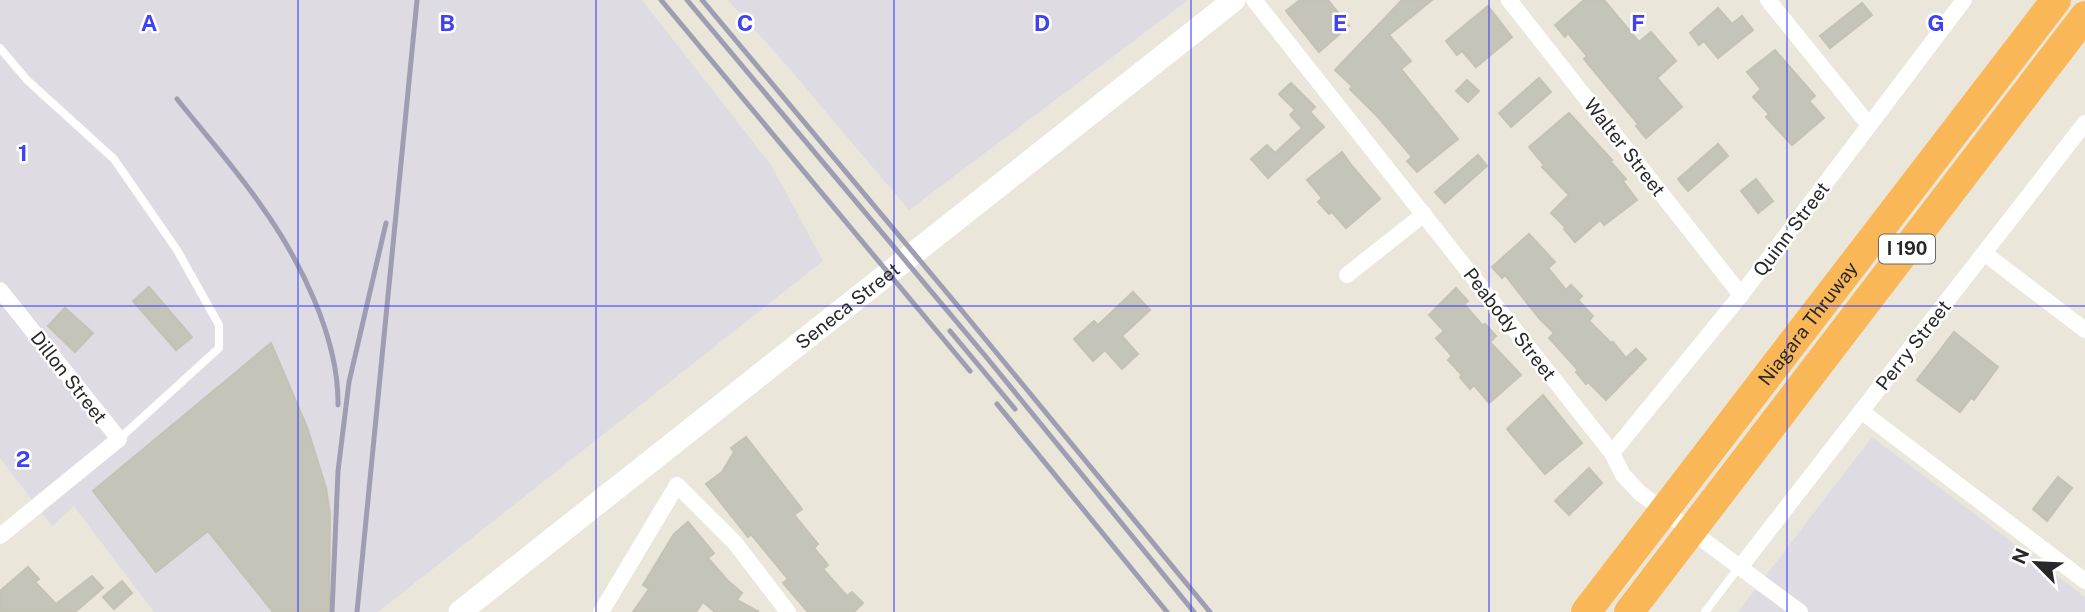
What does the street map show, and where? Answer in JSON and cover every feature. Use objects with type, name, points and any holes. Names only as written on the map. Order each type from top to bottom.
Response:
[{"type":"highway","name":"Niagara Thruway","points":[[1586,612],[2056,0]]},
{"type":"highway","name":"Niagara Thruway","points":[[1629,612],[2085,16]]},
{"type":"main road","name":"Seneca Street","points":[[460,612],[1234,0]]},
{"type":"street","name":"Peabody Street","points":[[1254,0],[1612,453],[1623,475],[1640,493],[1800,612]]},
{"type":"street","name":"Walter Street","points":[[1509,0],[1741,295]]},
{"type":"street","points":[[1768,0],[1869,125]]},
{"type":"street","name":"Quinn Street","points":[[1612,453],[1741,295],[1964,0]]},
{"type":"street","name":"Perry Street","points":[[1741,566],[2085,123]]},
{"type":"street","points":[[1348,275],[1424,214]]},
{"type":"street","points":[[1984,253],[2085,330]]},
{"type":"street","name":"Dillon Street","points":[[0,290],[118,439],[0,536]]},
{"type":"street","points":[[1861,411],[2085,581]]},
{"type":"street","points":[[601,612],[677,485],[735,543],[788,612]]},
{"type":"lane","points":[[0,48],[27,80],[114,159],[177,250],[219,325],[219,348],[118,439]]},
{"type":"lane","points":[[1705,612],[1741,566]]},
{"type":"shaded area","points":[[0,0],[642,0],[771,165],[823,261],[378,612],[154,612],[74,506],[52,526],[0,458]]},
{"type":"shaded area","points":[[728,0],[1188,0],[909,210]]},
{"type":"shaded area","points":[[1872,437],[2085,597],[2085,612],[1738,612]]},
{"type":"building","points":[[1300,0],[1328,0],[1349,26],[1319,52],[1286,11]]},
{"type":"building","points":[[1402,0],[1432,0],[1389,35],[1411,61],[1401,69],[1458,139],[1417,172],[1407,161],[1412,157],[1350,89],[1352,86],[1335,70]]},
{"type":"building","points":[[1584,0],[1604,0],[1639,42],[1651,32],[1676,61],[1657,78],[1682,107],[1646,138],[1636,126],[1638,124],[1584,59],[1587,56],[1568,33],[1565,37],[1555,25]]},
{"type":"building","points":[[1862,3],[1872,15],[1830,48],[1820,36]]},
{"type":"building","points":[[1488,6],[1512,37],[1476,67],[1462,51],[1457,55],[1446,41]]},
{"type":"building","points":[[1718,8],[1732,24],[1742,16],[1753,30],[1718,58],[1704,41],[1699,45],[1690,33]]},
{"type":"building","points":[[1775,50],[1815,96],[1809,101],[1824,118],[1792,145],[1766,117],[1769,114],[1753,97],[1761,89],[1747,72]]},
{"type":"building","points":[[1539,78],[1551,92],[1511,127],[1499,113]]},
{"type":"building","points":[[1467,80],[1479,91],[1468,102],[1456,91]]},
{"type":"building","points":[[1291,83],[1315,107],[1310,112],[1324,127],[1268,178],[1251,159],[1267,145],[1275,153],[1302,128],[1290,115],[1295,110],[1279,94]]},
{"type":"building","points":[[1569,113],[1612,160],[1610,161],[1626,179],[1623,181],[1637,200],[1604,225],[1600,220],[1575,242],[1551,213],[1569,195],[1542,167],[1544,165],[1529,147]]},
{"type":"building","points":[[1718,144],[1728,156],[1688,191],[1678,179]]},
{"type":"building","points":[[1342,152],[1380,199],[1346,228],[1332,212],[1329,214],[1318,202],[1322,198],[1307,180]]},
{"type":"building","points":[[1478,155],[1487,166],[1445,203],[1435,192]]},
{"type":"building","points":[[1756,179],[1773,201],[1758,213],[1741,191]]},
{"type":"building","points":[[1529,234],[1555,262],[1548,268],[1566,290],[1571,285],[1582,296],[1578,300],[1593,316],[1589,321],[1613,342],[1626,358],[1636,349],[1646,359],[1606,400],[1588,382],[1586,384],[1576,372],[1578,370],[1549,338],[1554,333],[1505,275],[1502,278],[1492,267]]},
{"type":"building","points":[[149,287],[192,337],[176,350],[133,301]]},
{"type":"building","points":[[1456,288],[1468,301],[1464,304],[1483,326],[1485,324],[1496,336],[1490,342],[1521,375],[1489,403],[1474,385],[1470,389],[1448,360],[1452,356],[1436,338],[1444,331],[1429,315]]},
{"type":"building","points":[[1133,292],[1150,310],[1122,336],[1138,354],[1122,369],[1105,350],[1093,361],[1074,339],[1094,321],[1098,325]]},
{"type":"building","points":[[65,308],[93,333],[75,352],[48,326]]},
{"type":"building","points":[[1954,332],[1998,367],[1974,400],[1971,398],[1960,412],[1917,380]]},
{"type":"building","points":[[271,343],[307,427],[326,488],[330,514],[329,612],[273,612],[208,531],[156,572],[93,491]]},
{"type":"building","points":[[1543,395],[1582,443],[1545,474],[1507,429]]},
{"type":"building","points":[[746,437],[802,509],[794,515],[818,544],[814,548],[828,565],[823,569],[847,596],[852,592],[863,603],[854,612],[808,612],[783,583],[788,579],[751,534],[748,537],[706,484],[722,472],[734,452],[731,448]]},
{"type":"building","points":[[1589,468],[1602,483],[1569,515],[1555,501]]},
{"type":"building","points":[[2058,477],[2072,488],[2047,521],[2033,509]]},
{"type":"building","points":[[688,522],[714,553],[708,558],[742,593],[737,600],[759,612],[715,612],[703,602],[696,612],[633,612],[649,589],[643,585],[674,534]]},
{"type":"building","points":[[28,567],[39,579],[35,582],[56,604],[92,576],[103,588],[75,612],[0,612],[0,591]]},
{"type":"building","points":[[122,581],[132,593],[114,609],[103,597]]},
{"type":"railway","points":[[357,612],[417,0]]},
{"type":"railway","points":[[661,0],[970,371]]},
{"type":"railway","points":[[687,0],[987,358],[1194,612]]},
{"type":"railway","points":[[702,0],[1210,612]]},
{"type":"railway","points":[[177,99],[275,225],[302,273],[332,352],[338,405]]},
{"type":"railway","points":[[332,612],[338,471],[349,382],[386,223]]},
{"type":"railway","points":[[950,331],[1015,409]]},
{"type":"railway","points":[[997,404],[1167,612]]}]
